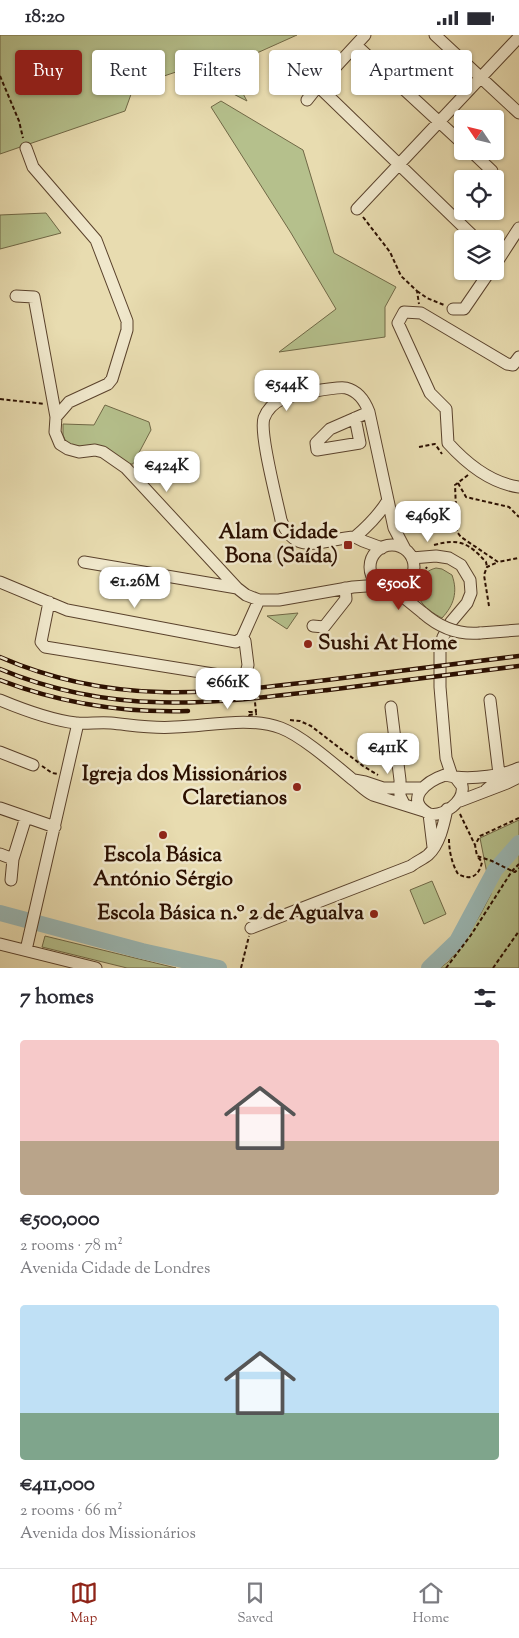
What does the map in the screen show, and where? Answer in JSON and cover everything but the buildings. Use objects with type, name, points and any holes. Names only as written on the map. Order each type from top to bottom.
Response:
[{"type":"street","points":[[341,61],[365,35]]},
{"type":"street","points":[[435,35],[519,113]]},
{"type":"street","points":[[357,209],[519,37]]},
{"type":"street","points":[[356,45],[454,135]]},
{"type":"street","points":[[307,100],[311,95]]},
{"type":"street","points":[[327,95],[467,230]]},
{"type":"street","points":[[26,148],[33,167],[96,241],[127,321],[127,330],[112,379],[108,384],[69,402],[56,417]]},
{"type":"street","points":[[480,160],[491,170]]},
{"type":"street","points":[[504,250],[519,228]]},
{"type":"street","points":[[453,309],[464,309],[484,280]]},
{"type":"street","points":[[16,296],[34,297],[56,417],[55,432],[60,444],[68,449],[79,452],[95,450],[103,452],[126,468],[237,588],[246,595],[259,599],[279,600],[349,588],[402,586],[425,563],[442,557]]},
{"type":"street","points":[[517,487],[483,475],[462,459],[448,443],[446,409],[430,393],[398,323],[404,312],[422,313],[507,364],[513,365],[519,357]]},
{"type":"street","points":[[251,928],[411,866],[428,855],[433,849],[454,805],[462,795],[462,786],[453,776],[446,758],[439,669],[440,648],[443,637],[451,622],[467,603],[471,593],[470,580],[465,569],[455,561],[442,557],[409,553],[395,545],[383,547],[359,539],[310,544],[299,541],[288,532],[282,519],[262,426],[268,410],[280,400],[286,397],[339,388],[345,388],[362,399],[370,412],[394,528],[409,553],[414,568],[411,577],[411,597],[423,613]]},
{"type":"street","points":[[355,418],[370,412]]},
{"type":"street","points":[[359,539],[388,500]]},
{"type":"street","points":[[313,626],[324,627],[346,599],[349,588],[362,579],[394,528]]},
{"type":"street","points":[[359,539],[372,561],[372,576],[385,587],[402,595],[436,624],[459,632],[472,634],[519,630]]},
{"type":"street","points":[[84,562],[237,588]]},
{"type":"street","points":[[0,572],[3,583],[67,610],[236,642],[242,638],[259,599]]},
{"type":"street","points":[[49,602],[41,642],[45,647],[248,680],[245,641],[242,638]]},
{"type":"street","points":[[0,699],[14,706],[78,723],[97,721],[174,728],[223,723],[256,723],[280,728],[296,735],[354,779],[365,791],[427,813],[437,814],[486,790],[519,777]]},
{"type":"street","points":[[486,790],[498,780],[499,773],[490,700]]},
{"type":"street","points":[[391,707],[400,780],[399,789],[404,804]]},
{"type":"street","points":[[26,950],[78,723]]},
{"type":"street","points":[[0,752],[33,765]]},
{"type":"street","points":[[439,777],[446,758]]},
{"type":"street","points":[[354,779],[383,788],[422,788],[439,777],[467,778],[511,772],[519,769]]},
{"type":"street","points":[[422,788],[418,805],[427,813],[433,849]]},
{"type":"street","points":[[0,808],[55,827]]},
{"type":"street","points":[[11,880],[13,859],[26,817]]},
{"type":"street","points":[[0,854],[13,859]]},
{"type":"street","points":[[0,944],[96,968]]},
{"type":"path","points":[[0,75],[19,121],[26,148]]},
{"type":"path","points":[[357,209],[390,252],[401,276],[416,291],[427,298],[453,309]]},
{"type":"path","points":[[416,291],[422,313]]},
{"type":"path","points":[[0,399],[54,405]]},
{"type":"path","points":[[419,447],[435,444],[442,454]]},
{"type":"path","points":[[498,563],[461,537],[457,531],[455,485],[458,483],[466,497],[509,507],[519,517]]},
{"type":"path","points":[[428,547],[453,541],[464,543],[478,553],[486,562],[487,567],[484,575],[489,606]]},
{"type":"path","points":[[487,567],[519,557]]},
{"type":"path","points":[[248,680],[256,712],[249,712],[249,715],[257,714]]},
{"type":"path","points":[[33,765],[39,763],[52,773],[66,775]]},
{"type":"path","points":[[454,805],[475,845],[477,856],[511,871],[518,870]]},
{"type":"path","points":[[475,845],[480,837],[519,818]]},
{"type":"path","points":[[446,968],[470,935],[511,871],[519,864]]},
{"type":"path","points":[[493,968],[519,931]]},
{"type":"path","points":[[241,968],[247,948]]},
{"type":"green space","points":[[0,35],[297,35],[259,52],[259,50],[175,50],[175,72],[165,76],[165,50],[92,50],[92,95],[131,95],[125,111],[0,154]]},
{"type":"green space","points":[[235,95],[244,95],[247,101]]},
{"type":"green space","points":[[221,101],[303,150],[334,253],[396,287],[385,307],[385,337],[279,352],[336,309],[291,233],[211,107]]},
{"type":"green space","points":[[46,213],[61,233],[0,249],[0,215]]},
{"type":"green space","points":[[105,405],[149,422],[151,430],[133,464],[126,464],[67,444],[63,435],[63,424],[94,425]]},
{"type":"green space","points":[[436,568],[452,575],[455,587],[452,603],[442,618],[431,612],[422,603],[417,593],[423,576],[428,571]]},
{"type":"green space","points":[[298,613],[287,629],[267,616]]},
{"type":"green space","points":[[519,820],[519,968],[440,968],[448,962],[459,948],[491,894],[480,838]]},
{"type":"green space","points":[[432,881],[446,914],[424,924],[410,890]]},
{"type":"green space","points":[[45,936],[176,968],[127,968],[42,947]]},
{"type":"waterway","points":[[429,968],[457,941],[495,870],[519,843]]},
{"type":"waterway","points":[[0,913],[142,951],[219,968]]},
{"type":"railway","points":[[0,657],[42,673],[122,690],[202,692],[284,685],[519,656]]},
{"type":"railway","points":[[0,669],[42,684],[82,694],[122,700],[202,702],[285,695],[519,666]]},
{"type":"railway","points":[[0,680],[46,695],[92,705],[140,710],[188,711]]},
{"type":"place","name":"Alam Cidade Bona (Saída)","points":[[348,545]]},
{"type":"place","name":"Sushi At Home","points":[[308,644]]},
{"type":"place","name":"Igreja dos Missionários Claretianos","points":[[297,787]]},
{"type":"place","name":"Escola Básica António Sérgio","points":[[163,835]]},
{"type":"place","name":"Escola Básica n.º 2 de Agualva","points":[[374,914]]}]
